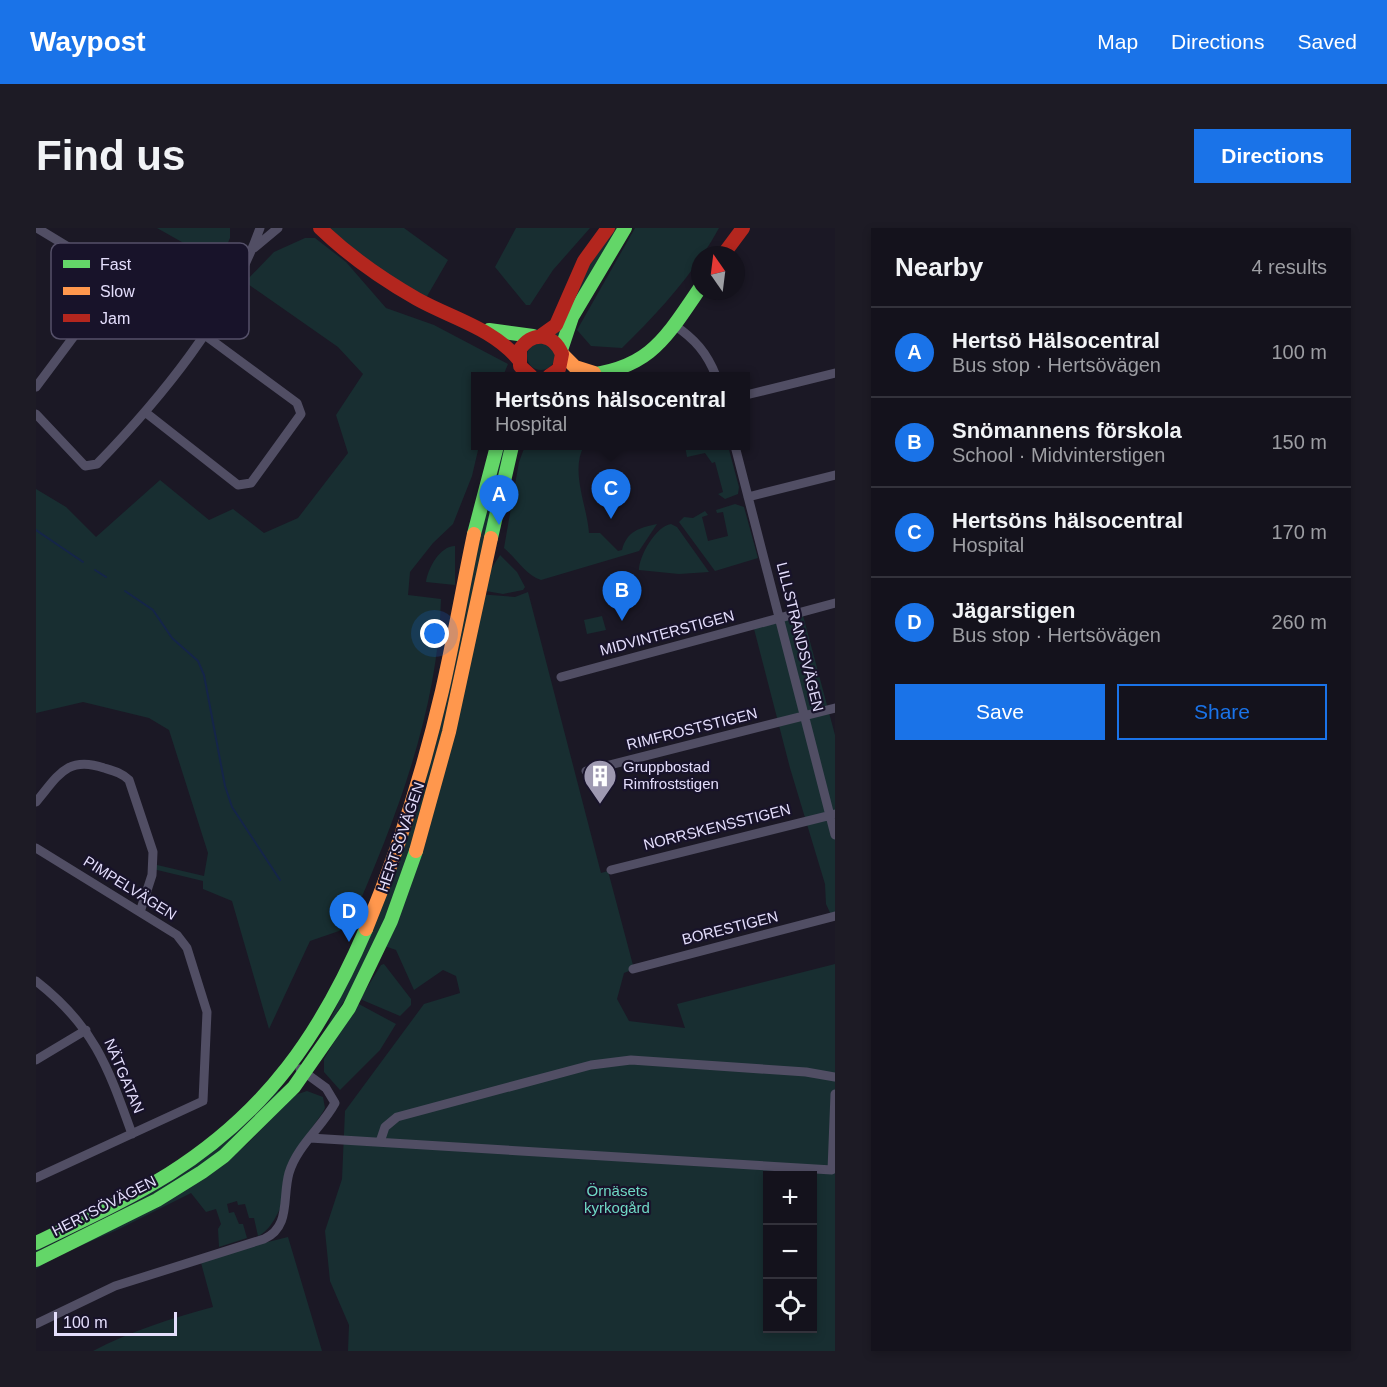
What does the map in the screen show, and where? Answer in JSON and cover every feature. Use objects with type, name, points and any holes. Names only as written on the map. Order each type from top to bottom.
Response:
[{"type":"main road","points":[[306,228],[322,230],[395,286],[508,346],[518,366]]},
{"type":"main road","points":[[518,366],[523,344],[556,325],[584,261],[608,228]]},
{"type":"main road","points":[[556,372],[559,369],[572,317],[625,228]]},
{"type":"main road","points":[[729,246],[742,228]]},
{"type":"main road","points":[[614,372],[622,371],[642,360],[658,346],[692,300]]},
{"type":"main road","points":[[469,324],[494,331],[554,339],[575,367],[592,372]]},
{"type":"main road","name":"HERTSÖVÄGEN","points":[[36,1243],[134,1195],[181,1167],[228,1131],[292,1065],[322,1021],[343,981],[408,822],[450,656],[477,512],[496,450]]},
{"type":"main road","name":"HERTSÖVÄGEN","points":[[36,1260],[186,1184],[224,1156],[264,1120],[306,1072],[354,997],[383,937],[432,802],[452,728],[484,561],[511,450]]},
{"type":"street","points":[[37,228],[63,243]]},
{"type":"street","points":[[249,258],[261,228]]},
{"type":"street","points":[[254,248],[278,228]]},
{"type":"street","points":[[674,325],[693,338],[705,352],[714,372]]},
{"type":"street","points":[[36,387],[72,339]]},
{"type":"street","points":[[36,414],[85,466],[98,464],[177,373],[199,339]]},
{"type":"street","points":[[145,412],[238,485],[251,483],[300,420],[297,403],[213,339]]},
{"type":"street","points":[[750,393],[835,373]]},
{"type":"street","name":"LILLSTRANDSVÄGEN","points":[[736,450],[832,814],[835,835]]},
{"type":"street","points":[[748,497],[835,475]]},
{"type":"street","name":"MIDVINTERSTIGEN","points":[[561,677],[835,603]]},
{"type":"street","name":"RIMFROSTSTIGEN","points":[[586,771],[835,708]]},
{"type":"street","points":[[36,802],[60,774],[76,764],[94,764],[129,780],[153,852],[152,875],[140,912]]},
{"type":"street","name":"NORRSKENSSTIGEN","points":[[611,870],[832,814]]},
{"type":"street","name":"PIMPELVÄGEN","points":[[36,848],[173,932],[184,944],[206,1006],[208,1030],[203,1101],[132,1134]]},
{"type":"street","name":"BORESTIGEN","points":[[633,969],[835,916]]},
{"type":"street","name":"NÄTGATAN","points":[[36,981],[65,1005],[86,1030],[112,1079],[132,1134]]},
{"type":"street","points":[[36,1060],[86,1030]]},
{"type":"street","points":[[381,1142],[385,1127],[397,1117],[601,1063],[650,1061],[806,1072],[835,1077]]},
{"type":"street","points":[[36,1324],[115,1286],[264,1239],[276,1233],[282,1221],[292,1167],[335,1103],[326,1088],[306,1072],[292,1065]]},
{"type":"street","points":[[310,1138],[832,1170],[835,1094]]},
{"type":"street","points":[[36,1178],[132,1134]]},
{"type":"green space","points":[[157,228],[230,228],[228,243],[184,243]]},
{"type":"green space","points":[[328,228],[404,228],[448,260],[426,298],[385,274]]},
{"type":"green space","points":[[516,228],[590,228],[553,270],[530,305],[526,305],[495,267]]},
{"type":"green space","points":[[613,228],[620,228],[560,338],[553,333],[585,268]]},
{"type":"green space","points":[[635,228],[719,228],[708,246],[691,246],[691,270],[622,348],[591,346],[577,330]]},
{"type":"green space","points":[[305,238],[315,238],[346,262],[386,308],[434,325],[508,364],[505,372],[471,372],[471,450],[478,450],[472,476],[453,524],[433,543],[410,572],[408,595],[441,599],[438,641],[423,723],[412,764],[384,844],[351,922],[339,931],[310,941],[269,1029],[232,901],[203,889],[203,881],[153,869],[153,864],[204,876],[208,853],[169,730],[149,718],[83,702],[36,713],[36,489],[66,507],[96,537],[160,480],[209,520],[233,509],[264,533],[298,518],[348,453],[336,415],[363,374],[338,347],[249,285],[249,278],[274,252]]},
{"type":"green space","points":[[541,342],[551,346],[555,356],[551,366],[541,370],[531,366],[527,356],[531,346]]},
{"type":"green space","points":[[501,450],[507,450],[490,518],[441,747],[420,823],[395,896],[364,965],[326,1029],[385,900],[418,807],[443,715],[466,595]]},
{"type":"green space","points":[[524,450],[582,450],[579,477],[589,533],[600,533],[618,551],[622,550],[627,538],[635,531],[657,524],[639,551],[541,580],[536,578],[504,548],[519,462]]},
{"type":"green space","points":[[686,450],[729,450],[739,487],[738,494],[725,499],[718,494],[723,492],[715,462],[712,463],[705,453],[687,457]]},
{"type":"green space","points":[[735,504],[744,507],[758,558],[715,571],[679,522],[684,517],[693,518],[705,511],[708,515],[702,517],[708,541],[728,536],[723,512],[717,513],[716,510]]},
{"type":"green space","points":[[671,524],[677,527],[709,572],[679,574],[639,570],[649,542],[660,530]]},
{"type":"green space","points":[[455,546],[455,585],[426,582],[429,570],[440,554]]},
{"type":"green space","points":[[500,555],[517,572],[525,587],[523,590],[503,594],[486,591],[488,574]]},
{"type":"green space","name":"Örnäsets kyrkogård","points":[[528,592],[601,873],[608,871],[634,969],[624,973],[617,999],[629,1021],[685,1028],[677,1004],[835,964],[835,1351],[348,1351],[349,1325],[330,1281],[325,1231],[342,1179],[345,1111],[424,1004],[460,993],[456,976],[443,970],[414,990],[396,950],[379,944],[408,874],[478,594],[515,597]]},
{"type":"green space","points":[[801,608],[835,735],[835,916],[832,917],[826,904],[825,884],[790,768],[753,625]]},
{"type":"green space","points":[[602,616],[606,630],[587,634],[584,620]]},
{"type":"green space","points":[[384,964],[411,999],[411,1005],[400,1016],[360,999],[381,965]]},
{"type":"green space","points":[[357,1003],[396,1024],[380,1050],[340,1090],[324,1072],[324,1059]]},
{"type":"green space","points":[[277,1090],[282,1094],[237,1139],[182,1180],[36,1252],[36,1247],[127,1204]]},
{"type":"green space","points":[[307,1091],[323,1097],[325,1108],[302,1147],[281,1207],[267,1230],[258,1236],[254,1218],[249,1218],[245,1204],[238,1205],[237,1201],[227,1204],[229,1213],[234,1212],[239,1224],[243,1224],[247,1238],[219,1247],[218,1229],[221,1224],[216,1209],[206,1212],[191,1193],[117,1230],[55,1257],[36,1269],[36,1262],[214,1171],[247,1144],[295,1095]]},
{"type":"green space","points":[[288,1237],[322,1351],[93,1351],[152,1326],[213,1307],[200,1259]]},
{"type":"waterway","points":[[36,530],[83,562]]},
{"type":"waterway","points":[[95,570],[106,577]]},
{"type":"waterway","points":[[125,591],[153,610],[172,638],[198,661],[204,675],[225,786],[232,807],[280,880]]},
{"type":"traffic: fast","points":[[561,350],[572,317],[625,228]]},
{"type":"traffic: fast","points":[[606,372],[622,367],[652,350],[676,323],[692,300]]},
{"type":"traffic: fast","points":[[489,330],[533,336]]},
{"type":"traffic: fast","points":[[474,534],[496,450]]},
{"type":"traffic: fast","points":[[491,538],[511,450]]},
{"type":"traffic: fast","points":[[36,1260],[157,1200],[202,1172],[224,1156],[294,1087],[349,1008],[391,921],[416,851]]},
{"type":"traffic: fast","points":[[36,1243],[153,1184],[204,1150],[235,1124],[263,1097],[310,1036],[349,967],[366,929]]},
{"type":"traffic: slow","points":[[562,354],[575,367],[591,372]]},
{"type":"traffic: slow","points":[[366,929],[399,841],[427,752],[474,534]]},
{"type":"traffic: slow","points":[[416,851],[449,732],[491,538]]},
{"type":"traffic: jam","points":[[320,228],[342,248],[379,275],[417,299],[484,332],[509,349],[519,360]]},
{"type":"traffic: jam","points":[[542,335],[556,325],[584,261],[608,228]]},
{"type":"traffic: jam","points":[[730,246],[743,228]]},
{"type":"traffic: jam","points":[[527,372],[520,366],[520,349],[525,343],[537,337],[548,338],[562,354],[559,369],[555,372]]},
{"type":"place","name":"Hertsöns hälsocentral","points":[[611,519]]},
{"type":"place","name":"Hertsö Hälsocentral","points":[[499,525]]},
{"type":"place","name":"Snömannens förskola","points":[[622,621]]},
{"type":"place","name":"Gruppbostad Rimfroststigen","points":[[600,805]]},
{"type":"place","name":"Jägarstigen","points":[[349,942]]}]
